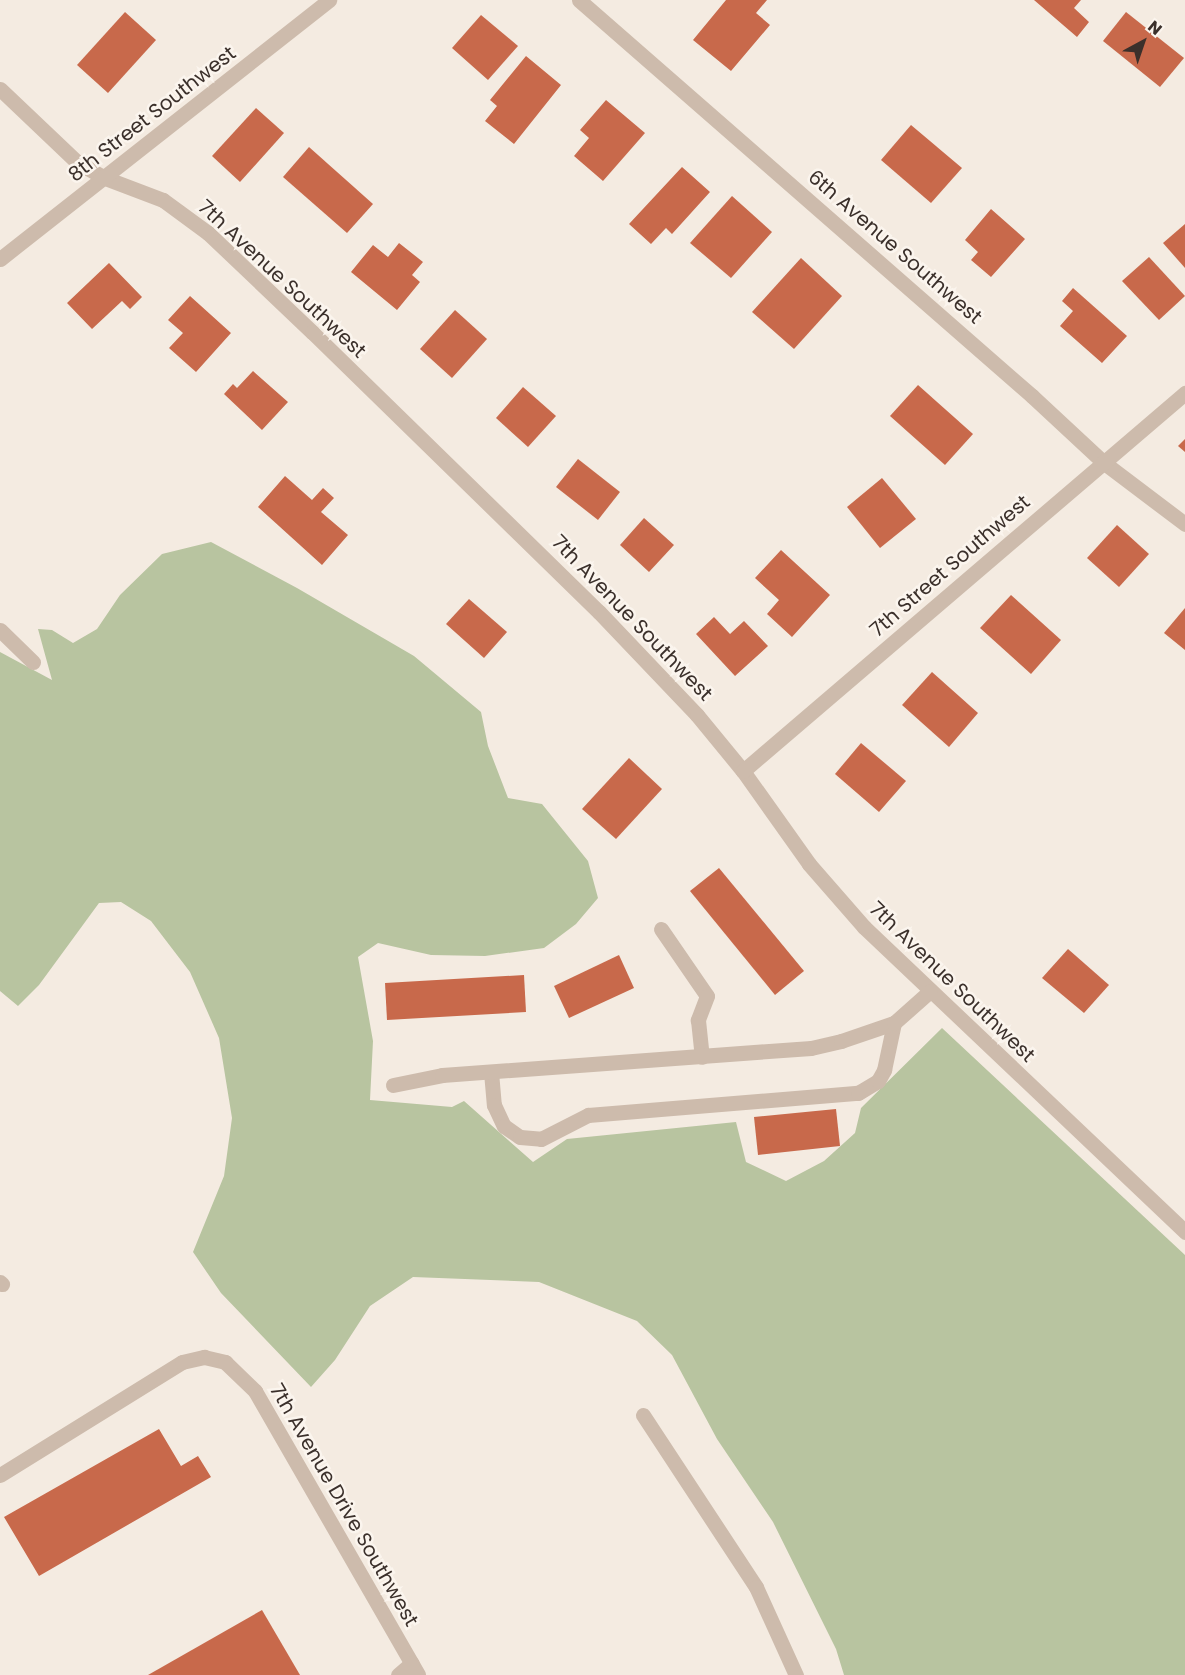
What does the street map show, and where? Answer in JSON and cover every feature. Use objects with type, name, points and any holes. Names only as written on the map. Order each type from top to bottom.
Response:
[{"type":"street","name":"8th Street Southwest","points":[[0,259],[329,0]]},
{"type":"street","name":"6th Avenue Southwest","points":[[579,0],[1032,396],[1103,462],[1185,525]]},
{"type":"street","name":"7th Avenue Southwest","points":[[0,89],[77,162],[105,178],[163,200],[207,233],[599,612],[697,715],[743,771],[809,864],[864,927],[1185,1232]]},
{"type":"street","name":"7th Street Southwest","points":[[743,771],[1185,393]]},
{"type":"street","points":[[0,630],[33,662]]},
{"type":"street","points":[[661,929],[707,996],[698,1020],[702,1057]]},
{"type":"street","points":[[393,1085],[442,1075],[811,1048],[894,1023],[930,991]]},
{"type":"street","points":[[490,1072],[494,1105],[504,1126],[520,1137],[541,1139],[588,1115],[858,1093],[878,1081],[884,1070],[894,1023]]},
{"type":"street","name":"7th Avenue Drive Southwest","points":[[0,1475],[182,1362],[204,1357],[225,1362],[255,1391],[415,1669]]},
{"type":"street","points":[[643,1415],[756,1587],[796,1675]]},
{"type":"street","points":[[398,1675],[415,1669]]},
{"type":"green space","points":[[211,542],[297,588],[414,656],[481,712],[488,746],[508,798],[542,804],[588,861],[598,898],[576,924],[544,948],[485,956],[431,955],[378,943],[358,957],[373,1041],[370,1100],[452,1107],[464,1101],[533,1162],[567,1139],[736,1122],[746,1162],[786,1181],[824,1161],[855,1133],[861,1108],[942,1028],[1185,1255],[1185,1675],[844,1675],[836,1649],[773,1522],[717,1439],[672,1355],[637,1321],[539,1282],[413,1277],[370,1306],[335,1360],[311,1387],[221,1293],[193,1252],[224,1176],[232,1118],[219,1038],[190,972],[151,921],[121,902],[99,903],[39,985],[18,1006],[0,991],[0,652],[52,680],[38,629],[52,630],[73,643],[97,629],[120,595],[162,554]]},
{"type":"building","points":[[726,0],[767,0],[756,13],[770,25],[731,71],[693,40]]},
{"type":"building","points":[[1034,0],[1081,0],[1074,8],[1089,22],[1077,37]]},
{"type":"building","points":[[125,12],[156,40],[108,93],[77,65]]},
{"type":"building","points":[[1126,12],[1184,58],[1160,87],[1103,41]]},
{"type":"building","points":[[481,15],[518,46],[488,80],[452,48]]},
{"type":"building","points":[[526,56],[561,85],[514,144],[485,121],[497,106],[490,100]]},
{"type":"building","points":[[606,100],[645,133],[603,181],[574,156],[589,138],[580,130]]},
{"type":"building","points":[[256,108],[284,133],[240,182],[212,156]]},
{"type":"building","points":[[911,125],[962,168],[931,203],[881,160]]},
{"type":"building","points":[[309,147],[373,204],[347,233],[283,177]]},
{"type":"building","points":[[682,167],[710,192],[672,234],[666,228],[651,244],[629,224]]},
{"type":"building","points":[[732,196],[772,232],[731,278],[690,243]]},
{"type":"building","points":[[991,209],[1025,239],[991,277],[971,260],[978,252],[965,240]]},
{"type":"building","points":[[1185,224],[1185,268],[1163,243]]},
{"type":"building","points":[[399,243],[423,262],[412,275],[420,282],[397,310],[351,272],[373,245],[388,257]]},
{"type":"building","points":[[1149,257],[1185,296],[1159,320],[1122,281]]},
{"type":"building","points":[[801,258],[842,296],[794,349],[752,312]]},
{"type":"building","points":[[109,263],[142,297],[130,309],[122,301],[92,329],[67,303]]},
{"type":"building","points":[[1073,288],[1127,336],[1102,363],[1060,326],[1073,311],[1062,301]]},
{"type":"building","points":[[190,296],[231,333],[196,372],[169,348],[183,333],[168,320]]},
{"type":"building","points":[[455,310],[487,339],[452,378],[420,349]]},
{"type":"building","points":[[253,371],[288,402],[262,430],[224,394],[233,384],[237,388]]},
{"type":"building","points":[[918,385],[973,434],[945,465],[890,416]]},
{"type":"building","points":[[523,387],[556,416],[528,447],[496,418]]},
{"type":"building","points":[[1185,439],[1185,452],[1178,446]]},
{"type":"building","points":[[578,459],[620,492],[598,520],[556,487]]},
{"type":"building","points":[[285,476],[312,500],[323,488],[334,498],[321,512],[348,535],[322,565],[258,507]]},
{"type":"building","points":[[882,478],[916,519],[880,548],[847,507]]},
{"type":"building","points":[[644,518],[674,545],[649,572],[620,545]]},
{"type":"building","points":[[1117,525],[1149,554],[1119,587],[1087,558]]},
{"type":"building","points":[[781,550],[830,595],[792,637],[767,614],[779,600],[755,578]]},
{"type":"building","points":[[1011,595],[1061,640],[1031,674],[980,628]]},
{"type":"building","points":[[469,599],[507,632],[484,658],[446,624]]},
{"type":"building","points":[[1185,608],[1185,650],[1164,633]]},
{"type":"building","points":[[714,617],[730,634],[744,621],[768,646],[735,676],[696,634]]},
{"type":"building","points":[[932,672],[978,713],[949,747],[902,705]]},
{"type":"building","points":[[861,743],[906,781],[879,812],[835,774]]},
{"type":"building","points":[[629,758],[662,789],[616,839],[582,809]]},
{"type":"building","points":[[719,868],[804,971],[775,995],[690,891]]},
{"type":"building","points":[[1068,949],[1109,985],[1084,1013],[1042,978]]},
{"type":"building","points":[[619,955],[634,988],[569,1018],[554,986]]},
{"type":"building","points":[[524,975],[526,1012],[387,1020],[385,983]]},
{"type":"building","points":[[836,1109],[840,1146],[758,1155],[754,1117]]},
{"type":"building","points":[[159,1429],[181,1466],[198,1456],[211,1477],[39,1576],[4,1517]]},
{"type":"building","points":[[262,1610],[300,1675],[148,1675]]}]
